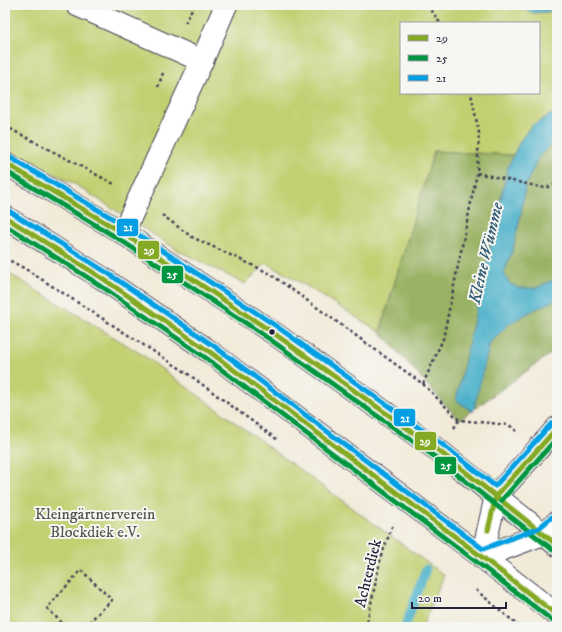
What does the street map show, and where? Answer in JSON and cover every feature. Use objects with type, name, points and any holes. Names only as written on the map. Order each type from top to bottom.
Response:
[{"type":"main road","points":[[77,5],[202,61]]},
{"type":"main road","points":[[123,234],[226,5]]},
{"type":"main road","points":[[5,163],[123,234],[272,332],[439,451],[496,496],[552,533]]},
{"type":"main road","points":[[5,217],[102,278],[210,352],[557,615]]},
{"type":"main road","points":[[482,557],[496,496],[557,428]]},
{"type":"main road","points":[[482,557],[552,533]]},
{"type":"path","points":[[428,5],[439,22]]},
{"type":"path","points":[[423,384],[443,339],[476,174],[479,132],[471,94]]},
{"type":"path","points":[[5,126],[140,198],[192,237],[269,273],[423,384],[459,420],[508,424],[538,449]]},
{"type":"path","points":[[476,174],[545,188],[557,184]]},
{"type":"path","points":[[5,258],[24,268],[184,371],[285,446]]},
{"type":"path","name":"Achterdiek","points":[[366,627],[382,557],[392,525],[399,530]]},
{"type":"path","points":[[66,627],[47,608],[81,570],[112,600],[84,627]]},
{"type":"path","points":[[471,586],[520,627]]},
{"type":"green space","points":[[5,5],[557,5],[557,136],[511,155],[434,151],[380,332],[266,263],[245,284],[179,251],[73,183],[5,149]]},
{"type":"green space","points":[[557,136],[557,349],[459,420],[380,332],[434,151],[511,155]]},
{"type":"green space","name":"Kleingärtnerverein Blockdiek e.V.","points":[[5,271],[143,355],[444,575],[422,627],[5,627]]},
{"type":"water","points":[[512,5],[557,5],[557,11],[534,13]]},
{"type":"water","points":[[557,111],[557,139],[539,156],[525,187],[521,214],[513,249],[504,273],[510,284],[519,288],[536,288],[557,278],[557,299],[509,324],[490,343],[473,412],[456,400],[508,167],[520,141],[531,126]]},
{"type":"waterway","name":"Kleine Wümme","points":[[405,627],[426,569]]},
{"type":"transit line","name":"21","points":[[9,157],[127,227],[276,326],[443,445],[495,486],[552,423]]},
{"type":"transit line","name":"29","points":[[5,163],[123,233],[272,332],[439,451],[557,545]]},
{"type":"transit line","name":"25","points":[[5,171],[119,239],[268,338],[435,457],[553,550]]},
{"type":"transit line","name":"21","points":[[9,211],[106,272],[214,346],[483,549],[539,528],[552,517]]},
{"type":"transit line","name":"29","points":[[5,217],[102,278],[210,352],[557,615]]},
{"type":"transit line","name":"25","points":[[5,225],[98,284],[206,358],[553,621]]},
{"type":"transit line","name":"29","points":[[488,530],[496,496],[557,428]]},
{"type":"transit line","name":"25","points":[[501,501],[557,438]]}]
